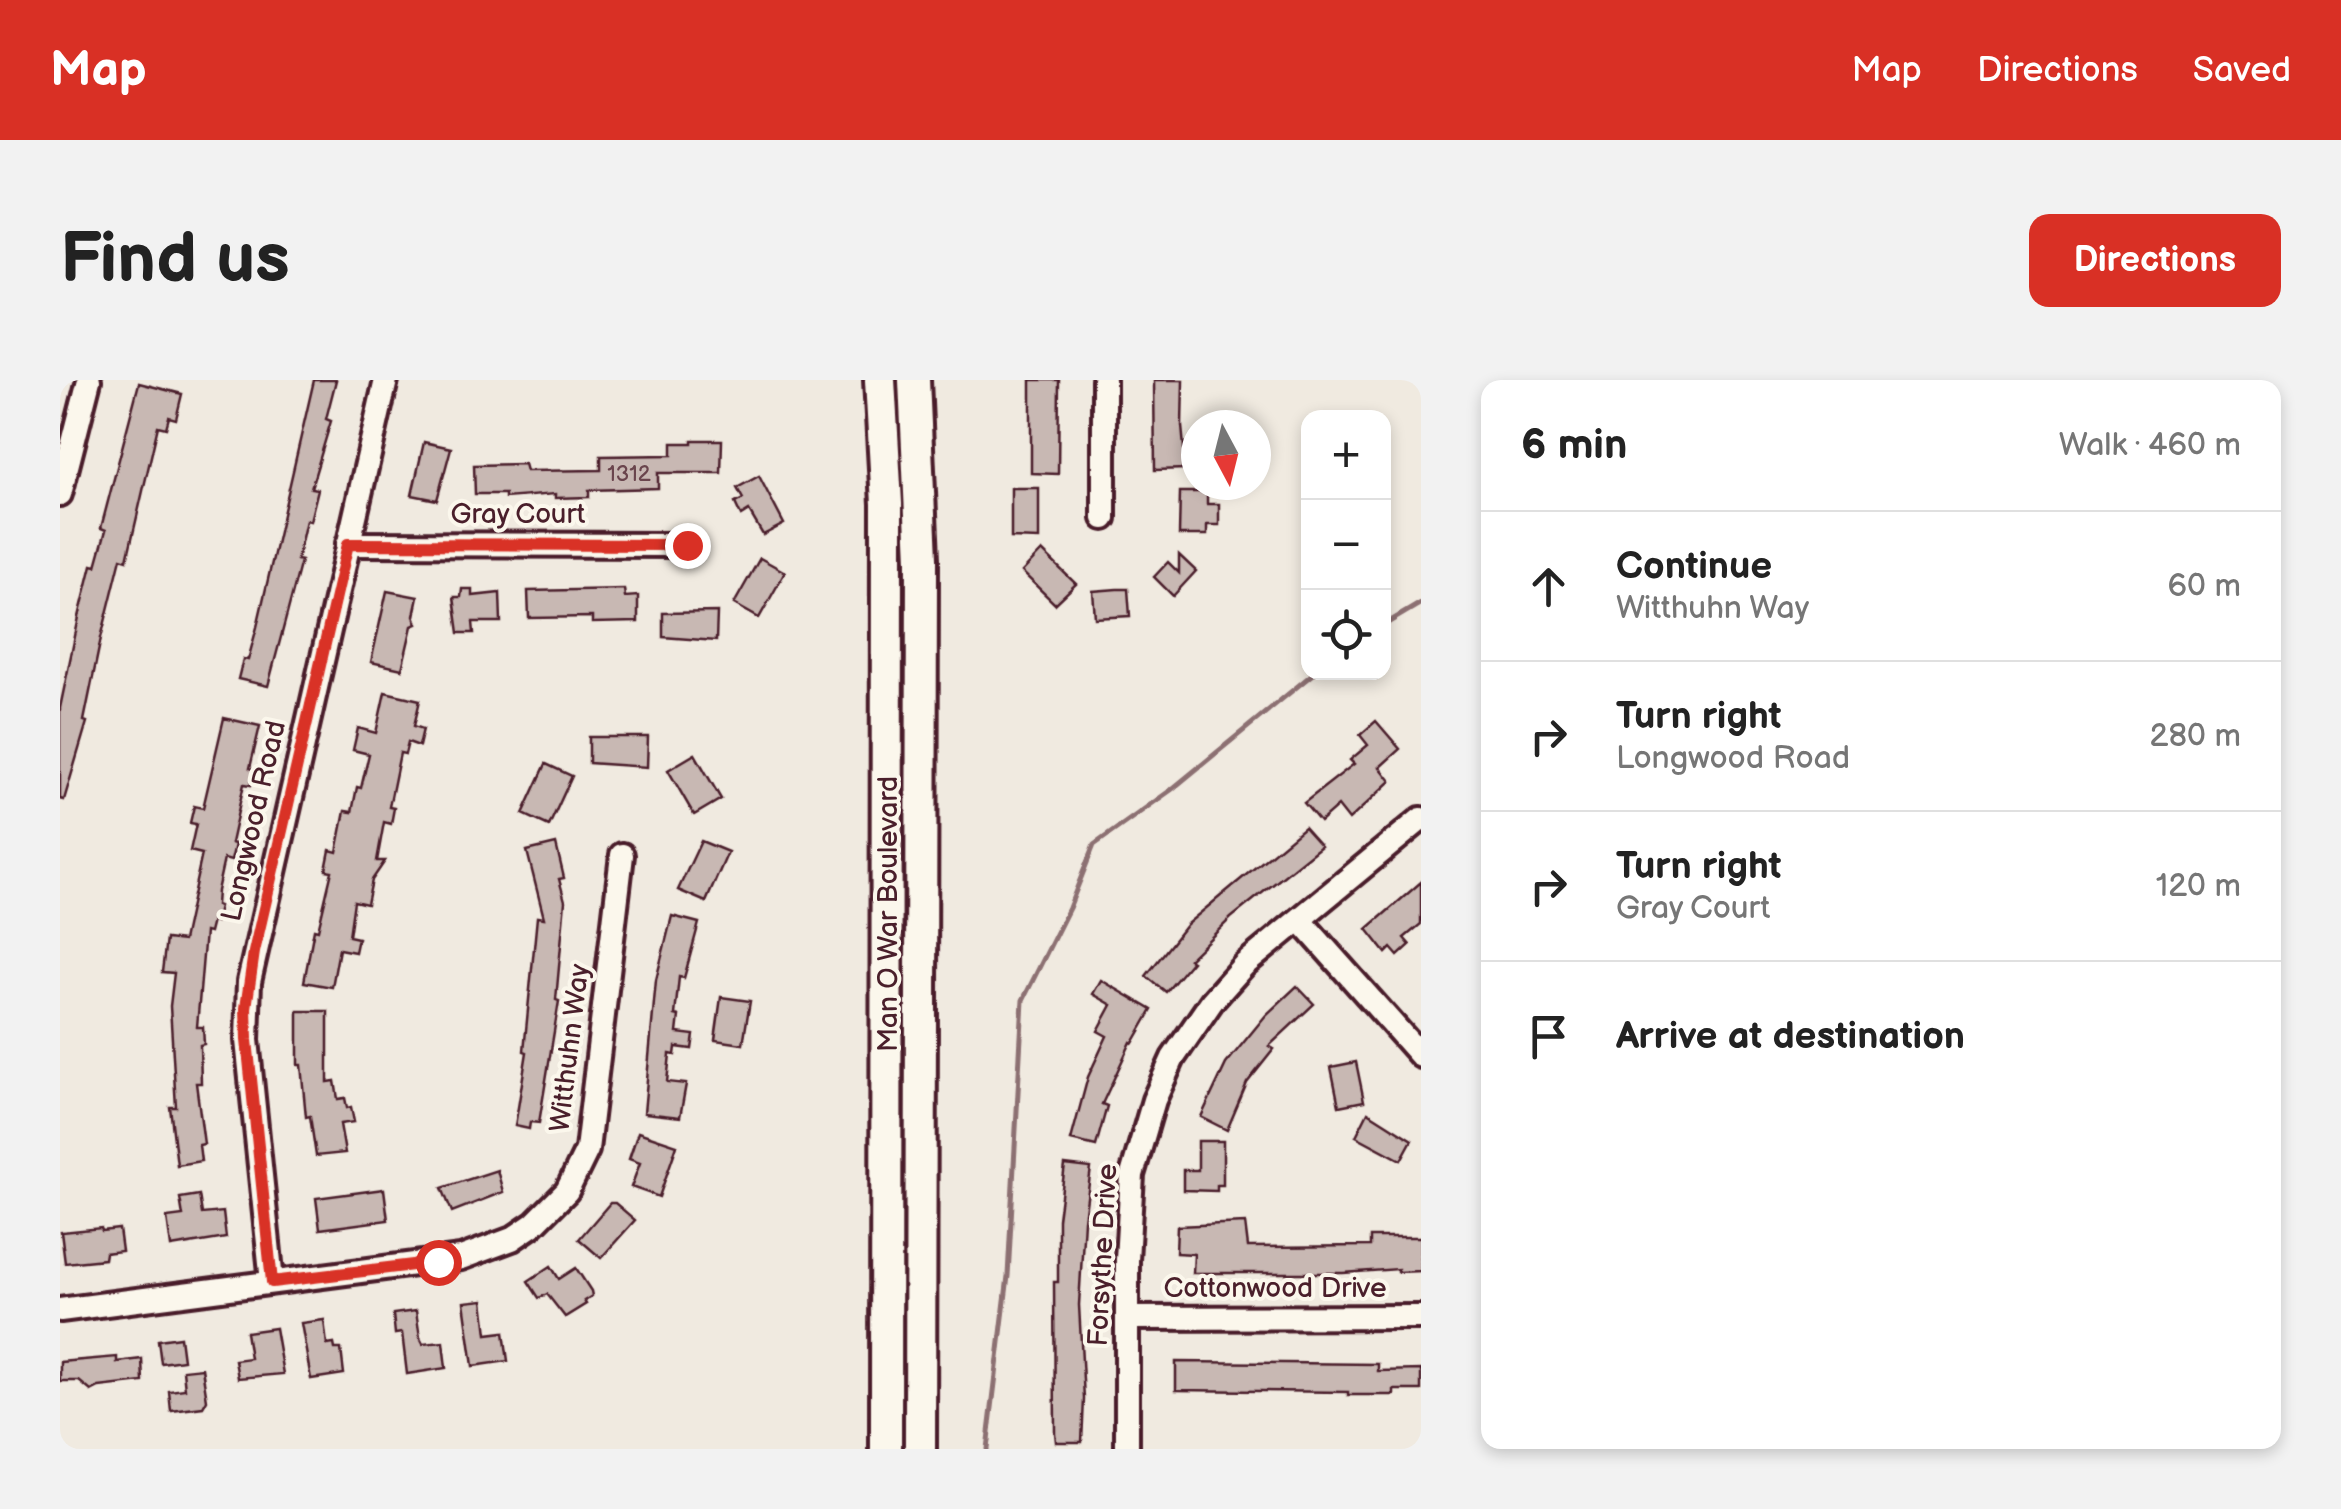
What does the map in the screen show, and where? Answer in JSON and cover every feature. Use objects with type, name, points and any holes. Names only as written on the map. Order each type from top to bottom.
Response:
[{"type":"main road","name":"Man O War Boulevard","points":[[880,380],[887,504],[886,1449]]},
{"type":"main road","name":"Man O War Boulevard","points":[[914,380],[922,559],[920,1449]]},
{"type":"street","points":[[60,494],[89,380]]},
{"type":"street","name":"Longwood Road","points":[[272,1282],[246,1008],[254,952],[386,380]]},
{"type":"street","points":[[1104,380],[1104,518]]},
{"type":"street","name":"Gray Court","points":[[348,544],[687,545]]},
{"type":"street","name":"Forsythe Drive","points":[[1128,1449],[1127,1260],[1132,1175],[1154,1100],[1173,1058],[1212,1001],[1244,965],[1421,819]]},
{"type":"street","name":"Witthuhn Way","points":[[60,1310],[438,1262],[485,1251],[534,1224],[567,1191],[591,1136],[622,855]]},
{"type":"street","points":[[1300,920],[1421,1056]]},
{"type":"street","name":"Cottonwood Drive","points":[[1128,1318],[1421,1318]]},
{"type":"building","points":[[314,380],[336,380],[326,419],[331,421],[311,488],[318,489],[310,521],[306,520],[297,560],[301,561],[268,686],[238,679],[257,627]]},
{"type":"building","points":[[1031,380],[1059,380],[1058,474],[1031,473]]},
{"type":"building","points":[[1154,380],[1183,380],[1181,469],[1155,470]]},
{"type":"building","points":[[139,383],[182,394],[176,419],[169,417],[166,428],[158,426],[127,560],[121,558],[101,638],[84,721],[87,722],[64,800],[60,799],[60,708],[79,617],[106,530],[101,528]]},
{"type":"building","points":[[722,440],[721,473],[658,473],[658,488],[589,490],[589,497],[555,498],[555,494],[505,498],[505,494],[475,494],[474,465],[524,464],[526,471],[601,470],[601,456],[672,455],[672,443]]},
{"type":"building","points":[[424,442],[451,448],[437,500],[412,495]]},
{"type":"building","points":[[759,476],[784,524],[763,535],[749,511],[741,516],[735,503],[743,499],[737,488]]},
{"type":"building","points":[[1011,488],[1039,488],[1039,539],[1011,538]]},
{"type":"building","points":[[1180,492],[1181,500],[1219,504],[1219,525],[1207,525],[1207,535],[1179,535]]},
{"type":"building","points":[[1042,551],[1076,584],[1055,604],[1022,572]]},
{"type":"building","points":[[1179,555],[1196,571],[1173,596],[1154,577],[1168,562],[1179,573]]},
{"type":"building","points":[[760,558],[785,572],[759,618],[734,604]]},
{"type":"building","points":[[462,589],[472,589],[472,596],[500,593],[501,622],[473,622],[474,633],[459,633],[454,597],[461,597]]},
{"type":"building","points":[[624,589],[625,597],[638,596],[638,622],[592,623],[592,617],[529,618],[528,591]]},
{"type":"building","points":[[1128,589],[1130,616],[1095,618],[1093,591]]},
{"type":"building","points":[[387,591],[418,597],[414,616],[417,624],[412,626],[402,669],[371,662]]},
{"type":"building","points":[[717,612],[716,641],[663,637],[663,613]]},
{"type":"building","points":[[385,692],[420,700],[414,726],[423,729],[419,746],[408,742],[405,754],[400,753],[389,807],[394,808],[391,824],[384,822],[377,861],[385,861],[372,880],[367,904],[354,901],[349,936],[358,938],[355,952],[339,949],[332,987],[304,982],[314,929],[318,930],[332,871],[326,870],[330,850],[337,852],[345,811],[352,812],[369,754],[353,750],[358,728],[376,733]]},
{"type":"building","points":[[224,718],[260,726],[250,768],[254,769],[251,785],[244,784],[231,843],[235,844],[231,861],[224,859],[216,922],[212,921],[209,933],[205,932],[197,1027],[203,1027],[204,1044],[200,1045],[201,1083],[196,1083],[204,1144],[199,1145],[201,1161],[177,1165],[170,1107],[176,1107],[170,1006],[174,973],[162,972],[166,939],[183,941],[202,854],[190,851],[196,824],[190,823],[194,806],[203,808]]},
{"type":"building","points":[[1376,721],[1400,749],[1380,767],[1391,781],[1349,820],[1338,806],[1320,822],[1304,803],[1354,764],[1350,760],[1368,745],[1360,735]]},
{"type":"building","points":[[589,737],[648,737],[647,767],[589,763]]},
{"type":"building","points":[[695,754],[721,799],[694,815],[668,770]]},
{"type":"building","points":[[546,764],[572,776],[549,826],[523,814]]},
{"type":"building","points":[[1304,827],[1321,846],[1231,918],[1189,959],[1192,961],[1166,992],[1146,976],[1187,924]]},
{"type":"building","points":[[701,841],[728,852],[706,902],[678,890]]},
{"type":"building","points":[[556,844],[565,901],[556,1000],[559,1001],[539,1123],[530,1122],[529,1129],[515,1126],[527,1052],[524,1051],[537,917],[544,918],[527,851]]},
{"type":"building","points":[[1421,882],[1421,924],[1404,938],[1410,945],[1398,956],[1391,948],[1386,953],[1367,929]]},
{"type":"building","points":[[672,916],[699,923],[684,978],[679,977],[675,1015],[679,1016],[677,1033],[694,1035],[692,1049],[676,1047],[675,1055],[670,1054],[667,1082],[686,1084],[680,1117],[644,1113],[656,980]]},
{"type":"building","points":[[1101,980],[1152,1010],[1131,1042],[1102,1104],[1107,1106],[1096,1146],[1071,1140],[1088,1077],[1107,1036],[1098,1031],[1112,1005],[1093,994]]},
{"type":"building","points":[[1297,986],[1314,1004],[1269,1046],[1274,1049],[1247,1083],[1227,1130],[1201,1117],[1226,1064],[1266,1015]]},
{"type":"building","points":[[721,997],[750,1001],[743,1044],[715,1040]]},
{"type":"building","points":[[298,1011],[328,1011],[328,1082],[335,1081],[338,1099],[345,1098],[354,1122],[340,1124],[345,1153],[316,1156],[298,1065]]},
{"type":"building","points":[[1356,1062],[1364,1101],[1339,1106],[1331,1067]]},
{"type":"building","points":[[1368,1112],[1412,1140],[1401,1160],[1356,1136]]},
{"type":"building","points":[[638,1132],[677,1145],[659,1197],[631,1187],[640,1163],[629,1159]]},
{"type":"building","points":[[1198,1141],[1223,1141],[1223,1185],[1217,1185],[1217,1191],[1183,1190],[1183,1170],[1198,1170]]},
{"type":"building","points":[[1065,1165],[1091,1168],[1079,1305],[1082,1442],[1056,1442],[1055,1433],[1054,1282],[1058,1282],[1058,1219]]},
{"type":"building","points":[[497,1170],[503,1192],[452,1212],[442,1188]]},
{"type":"building","points":[[384,1189],[388,1220],[320,1229],[316,1198]]},
{"type":"building","points":[[199,1195],[202,1214],[223,1212],[226,1238],[171,1247],[167,1218],[183,1216],[180,1198]]},
{"type":"building","points":[[610,1203],[635,1220],[601,1258],[579,1239]]},
{"type":"building","points":[[1245,1223],[1248,1247],[1370,1246],[1370,1237],[1421,1237],[1421,1271],[1193,1273],[1194,1254],[1176,1253],[1177,1226]]},
{"type":"building","points":[[119,1229],[122,1251],[105,1253],[104,1259],[65,1263],[61,1232]]},
{"type":"building","points":[[551,1266],[559,1279],[576,1268],[591,1291],[586,1304],[565,1317],[547,1294],[539,1298],[528,1281]]},
{"type":"building","points":[[483,1300],[487,1334],[504,1332],[508,1361],[473,1366],[464,1302]]},
{"type":"building","points":[[416,1311],[423,1344],[443,1342],[446,1368],[407,1374],[402,1333],[395,1334],[393,1314]]},
{"type":"building","points":[[324,1320],[327,1345],[341,1349],[344,1374],[311,1379],[301,1323]]},
{"type":"building","points":[[275,1328],[283,1374],[238,1378],[235,1360],[250,1358],[246,1332]]},
{"type":"building","points":[[180,1337],[183,1360],[161,1363],[158,1340]]},
{"type":"building","points":[[117,1357],[117,1362],[142,1359],[143,1382],[91,1391],[79,1381],[60,1381],[60,1362]]},
{"type":"building","points":[[1176,1362],[1378,1364],[1378,1371],[1421,1370],[1421,1390],[1394,1390],[1394,1395],[1348,1395],[1176,1390]]},
{"type":"building","points":[[202,1368],[207,1400],[203,1407],[171,1411],[169,1391],[185,1389],[183,1370]]},
{"type":"waterway","points":[[1391,621],[1421,603]]},
{"type":"waterway","points":[[987,1449],[1008,1276],[1023,1000],[1069,908],[1094,845],[1171,790],[1305,680]]},
{"type":"route","points":[[438,1262],[272,1282],[246,1008],[254,952],[348,544],[687,545]]}]
